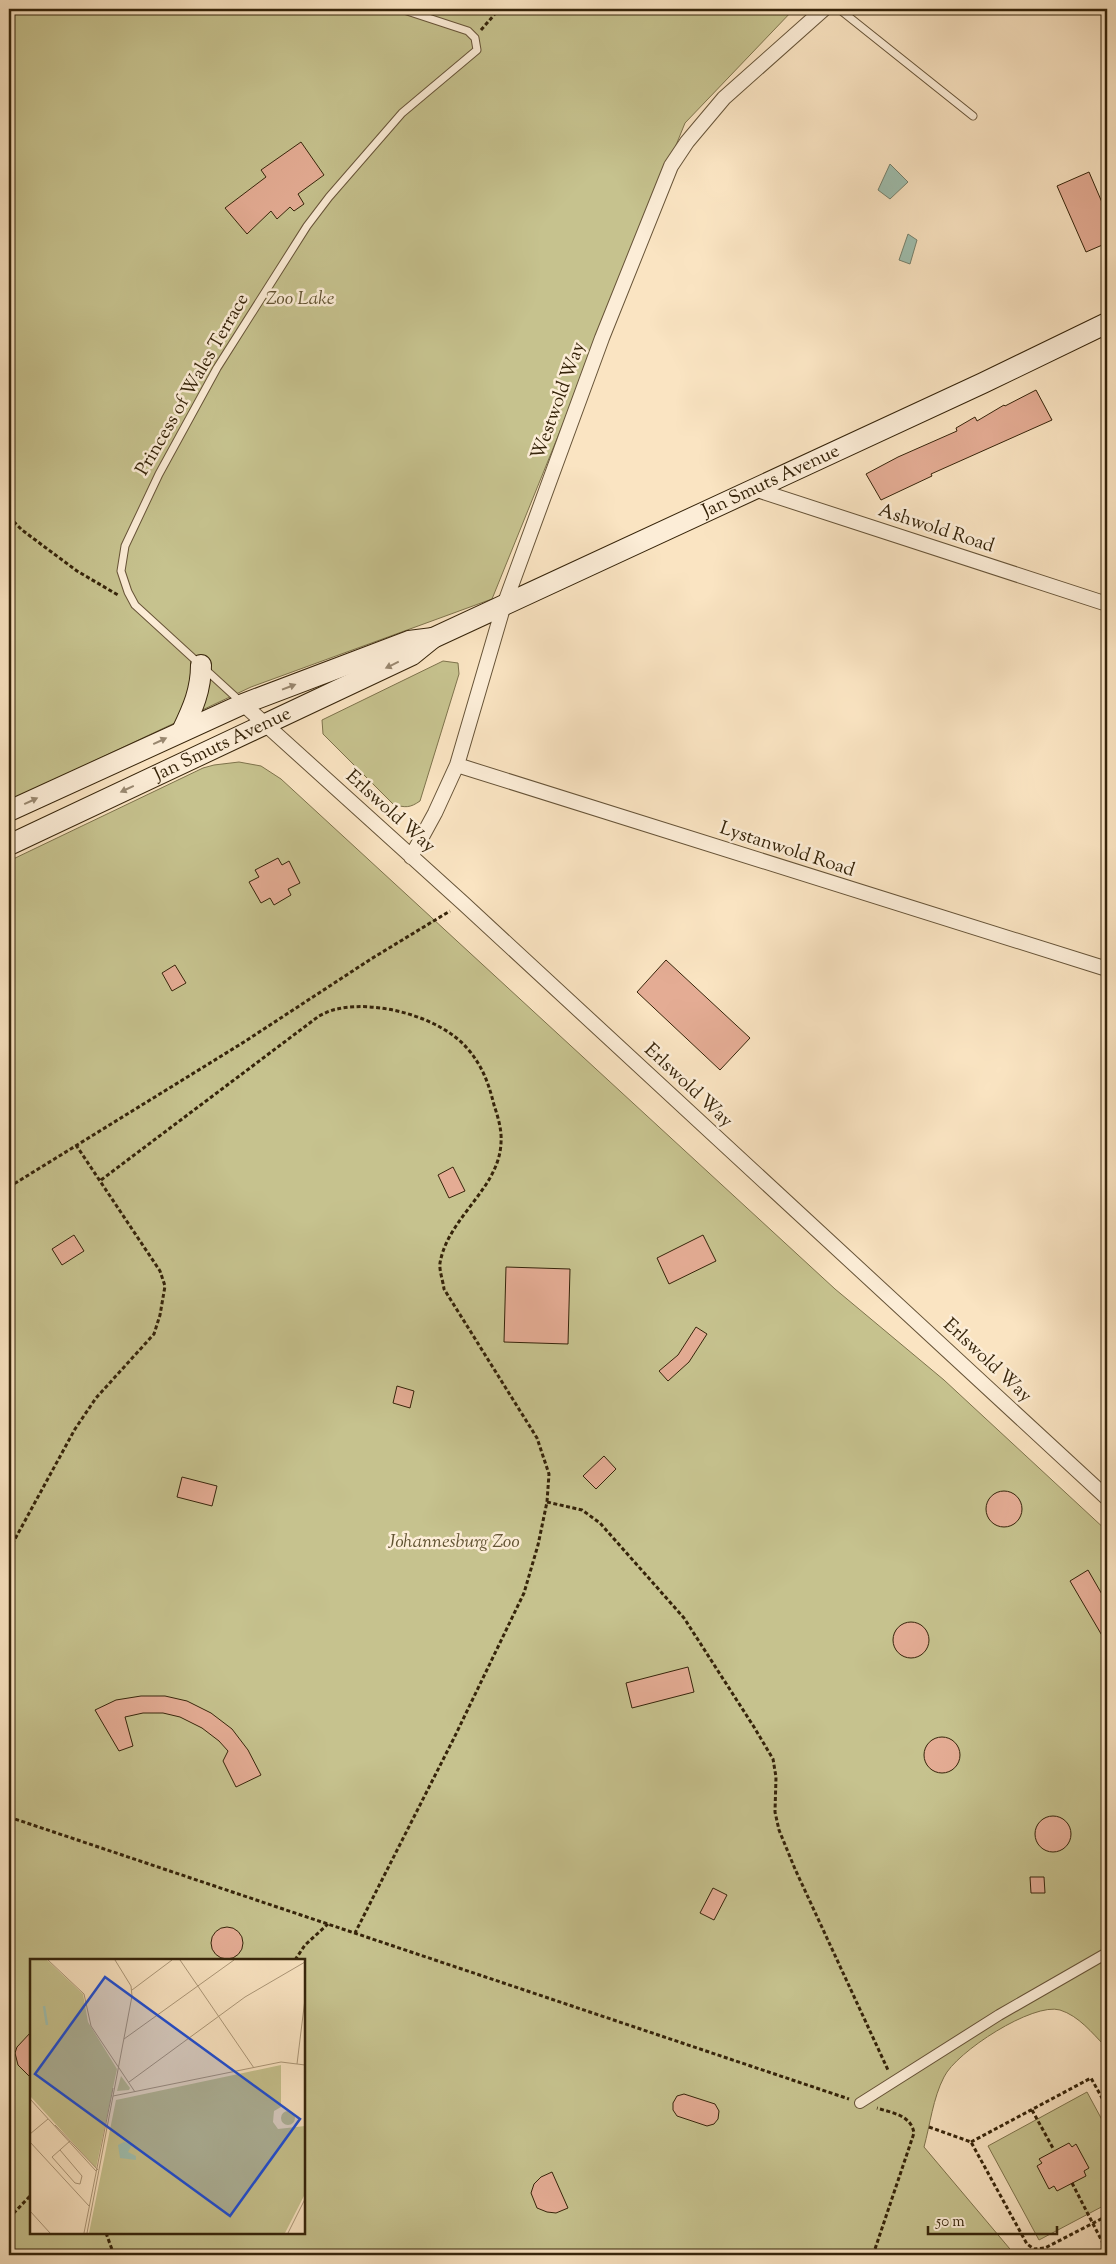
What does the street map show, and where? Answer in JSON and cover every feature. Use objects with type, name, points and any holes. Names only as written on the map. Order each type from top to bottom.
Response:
[{"type":"main road","name":"Jan Smuts Avenue","points":[[9,811],[243,704],[410,641],[433,638],[503,608],[984,383],[1107,322]]},
{"type":"main road","name":"Jan Smuts Avenue","points":[[9,845],[412,655],[433,638]]},
{"type":"main road","points":[[182,731],[197,700],[201,681],[201,665]]},
{"type":"street","name":"Westwold Way","points":[[411,857],[435,813],[456,765],[503,608],[602,338],[671,166],[687,142],[724,98],[824,9]]},
{"type":"street","name":"Ashwold Road","points":[[754,489],[1107,604]]},
{"type":"street","name":"Erlswold Way","points":[[243,704],[464,903],[1107,1498]]},
{"type":"street","name":"Lystanwold Road","points":[[456,765],[1107,969]]},
{"type":"street","points":[[860,2103],[999,2015],[1107,1953]]},
{"type":"lane","points":[[401,9],[458,27],[472,35]]},
{"type":"lane","points":[[839,9],[973,116]]},
{"type":"lane","name":"Princess of Wales Terrace","points":[[243,704],[135,605],[121,571],[124,546],[159,474],[217,368],[298,242],[329,197],[402,113],[477,50],[477,44],[472,35]]},
{"type":"path","points":[[472,35],[483,28],[494,15],[495,9]]},
{"type":"path","points":[[9,517],[22,530],[77,571],[135,605]]},
{"type":"path","points":[[9,1187],[244,1042],[371,959],[464,903]]},
{"type":"path","points":[[101,1180],[319,1016],[336,1009],[366,1006],[407,1014],[440,1026],[466,1046],[480,1066],[488,1083],[502,1142],[498,1165],[449,1234],[440,1264],[444,1289],[536,1438],[549,1474],[547,1502],[538,1545],[524,1593],[454,1738],[355,1933]]},
{"type":"path","points":[[9,1550],[75,1429],[96,1398],[154,1334],[160,1315],[165,1286],[160,1271],[76,1145]]},
{"type":"path","points":[[547,1502],[582,1510],[600,1523],[684,1618],[754,1727],[773,1759],[776,1777],[775,1812],[779,1830],[893,2082]]},
{"type":"path","points":[[9,1817],[907,2119],[911,2123],[914,2133],[873,2255]]},
{"type":"path","points":[[296,1959],[304,1945],[329,1924]]},
{"type":"path","points":[[971,2142],[1091,2078],[1107,2107]]},
{"type":"path","points":[[1032,2110],[1054,2150]]},
{"type":"path","points":[[929,2127],[971,2142],[1027,2244],[1034,2249],[1045,2248],[1107,2216]]},
{"type":"path","points":[[1072,2183],[1107,2250]]},
{"type":"path","points":[[9,2218],[30,2196]]},
{"type":"path","points":[[106,2234],[114,2255]]},
{"type":"green space","name":"Zoo Lake","points":[[9,9],[794,9],[685,123],[492,599],[251,687],[9,801]]},
{"type":"green space","points":[[443,661],[458,663],[459,674],[420,801],[407,807],[393,804],[323,734],[322,720]]},
{"type":"green space","name":"Johannesburg Zoo","points":[[239,762],[261,766],[281,779],[835,1289],[944,1380],[1107,1531],[1107,2045],[1105,2046],[1073,2016],[1060,2010],[1048,2010],[1032,2014],[996,2031],[963,2055],[944,2077],[934,2103],[924,2147],[1015,2255],[9,2255],[9,861],[203,768]]},
{"type":"green space","points":[[1087,2092],[1107,2129],[1107,2204],[1039,2240],[988,2146]]},
{"type":"shaded area","points":[[890,164],[908,182],[890,199],[878,190]]},
{"type":"shaded area","points":[[908,234],[917,240],[910,264],[899,260]]},
{"type":"building","points":[[301,142],[324,175],[298,194],[304,204],[294,211],[290,207],[277,219],[271,211],[247,234],[225,208],[266,177],[261,170]]},
{"type":"building","points":[[1089,172],[1107,214],[1107,243],[1086,252],[1057,186]]},
{"type":"building","points":[[1036,390],[1052,420],[931,474],[932,476],[881,500],[866,474],[898,457],[957,431],[956,428],[975,417],[977,421],[1004,405]]},
{"type":"building","points":[[278,858],[282,865],[289,861],[300,883],[288,889],[291,895],[274,905],[270,898],[261,903],[249,882],[259,877],[255,870]]},
{"type":"building","points":[[666,960],[750,1038],[720,1070],[637,992]]},
{"type":"building","points":[[175,965],[186,983],[172,991],[162,973]]},
{"type":"building","points":[[453,1167],[465,1191],[449,1198],[438,1175]]},
{"type":"building","points":[[74,1235],[84,1251],[62,1265],[52,1249]]},
{"type":"building","points":[[703,1235],[716,1261],[669,1284],[657,1258]]},
{"type":"building","points":[[506,1267],[570,1269],[568,1344],[504,1342]]},
{"type":"building","points":[[696,1327],[707,1334],[689,1362],[668,1381],[659,1371],[678,1355]]},
{"type":"building","points":[[397,1386],[414,1391],[410,1408],[393,1403]]},
{"type":"building","points":[[604,1456],[616,1469],[596,1489],[583,1476]]},
{"type":"building","points":[[182,1477],[217,1486],[212,1506],[177,1497]]},
{"type":"building","points":[[1004,1491],[1011,1492],[1017,1496],[1021,1502],[1021,1516],[1017,1522],[1011,1526],[1004,1527],[997,1526],[991,1522],[987,1516],[986,1509],[987,1502],[991,1496],[997,1492]]},
{"type":"building","points":[[1088,1570],[1107,1603],[1107,1644],[1070,1581]]},
{"type":"building","points":[[911,1622],[918,1623],[924,1627],[928,1633],[928,1647],[924,1653],[918,1657],[911,1658],[904,1657],[898,1653],[894,1647],[893,1640],[894,1633],[898,1627],[904,1623]]},
{"type":"building","points":[[688,1667],[694,1692],[632,1708],[626,1683]]},
{"type":"building","points":[[141,1696],[165,1696],[187,1701],[211,1713],[232,1729],[248,1750],[261,1775],[236,1787],[223,1761],[228,1751],[219,1741],[202,1728],[180,1717],[163,1713],[143,1713],[125,1717],[133,1746],[119,1751],[95,1710],[116,1700]]},
{"type":"building","points":[[942,1737],[949,1738],[955,1742],[959,1748],[959,1762],[955,1768],[949,1772],[942,1773],[935,1772],[929,1768],[925,1762],[924,1755],[925,1748],[929,1742],[935,1738]]},
{"type":"building","points":[[1053,1816],[1060,1817],[1066,1821],[1070,1827],[1070,1841],[1066,1847],[1060,1851],[1053,1852],[1046,1851],[1040,1847],[1036,1841],[1035,1834],[1036,1827],[1040,1821],[1046,1817]]},
{"type":"building","points":[[1030,1877],[1044,1877],[1045,1893],[1031,1893]]},
{"type":"building","points":[[713,1888],[727,1895],[714,1920],[700,1913]]},
{"type":"building","points":[[227,1927],[238,1932],[243,1943],[238,1954],[227,1959],[216,1954],[211,1943],[216,1932]]},
{"type":"building","points":[[30,2033],[30,2077],[18,2065],[15,2053],[17,2047]]},
{"type":"building","points":[[684,2094],[715,2104],[719,2111],[718,2119],[714,2124],[707,2126],[677,2116],[673,2110],[673,2103],[677,2096]]},
{"type":"building","points":[[1069,2143],[1072,2147],[1076,2144],[1089,2168],[1084,2171],[1086,2176],[1057,2191],[1054,2186],[1049,2189],[1037,2166],[1042,2163],[1039,2159]]},
{"type":"building","points":[[552,2172],[568,2208],[556,2213],[537,2208],[531,2193],[534,2184],[541,2177]]}]
